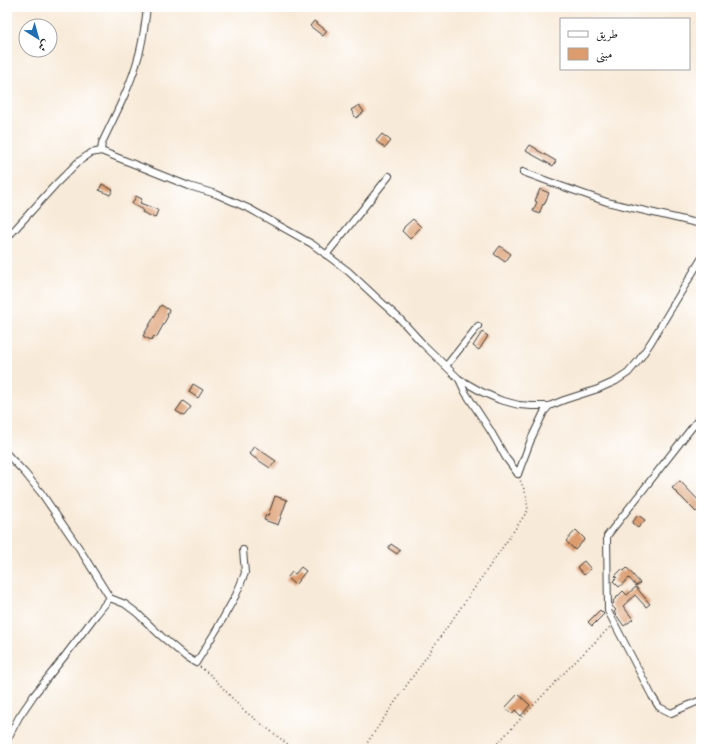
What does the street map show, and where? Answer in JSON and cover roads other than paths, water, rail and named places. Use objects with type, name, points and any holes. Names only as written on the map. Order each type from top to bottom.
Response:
[{"type":"street","points":[[101,151],[102,143],[135,70],[139,56],[147,7]]},
{"type":"street","points":[[7,238],[78,162],[91,153],[101,151],[189,186],[216,194],[250,209],[289,230],[312,244],[348,271],[400,319],[459,379],[500,400],[514,404],[532,406],[549,406],[598,389],[616,381],[628,372],[639,360],[651,342],[701,259]]},
{"type":"street","points":[[524,172],[607,202],[701,224]]},
{"type":"street","points":[[326,255],[389,176]]},
{"type":"street","points":[[446,366],[478,326]]},
{"type":"street","points":[[459,379],[465,392],[506,458],[518,474],[538,425],[544,412],[549,406]]},
{"type":"street","points":[[701,416],[607,536],[608,611],[652,696],[660,707],[671,713],[701,700]]},
{"type":"street","points":[[7,454],[42,494],[110,598],[125,604],[137,613],[186,657],[196,663],[236,596],[245,573],[243,550]]},
{"type":"street","points":[[7,740],[19,717],[34,695],[110,598]]}]
